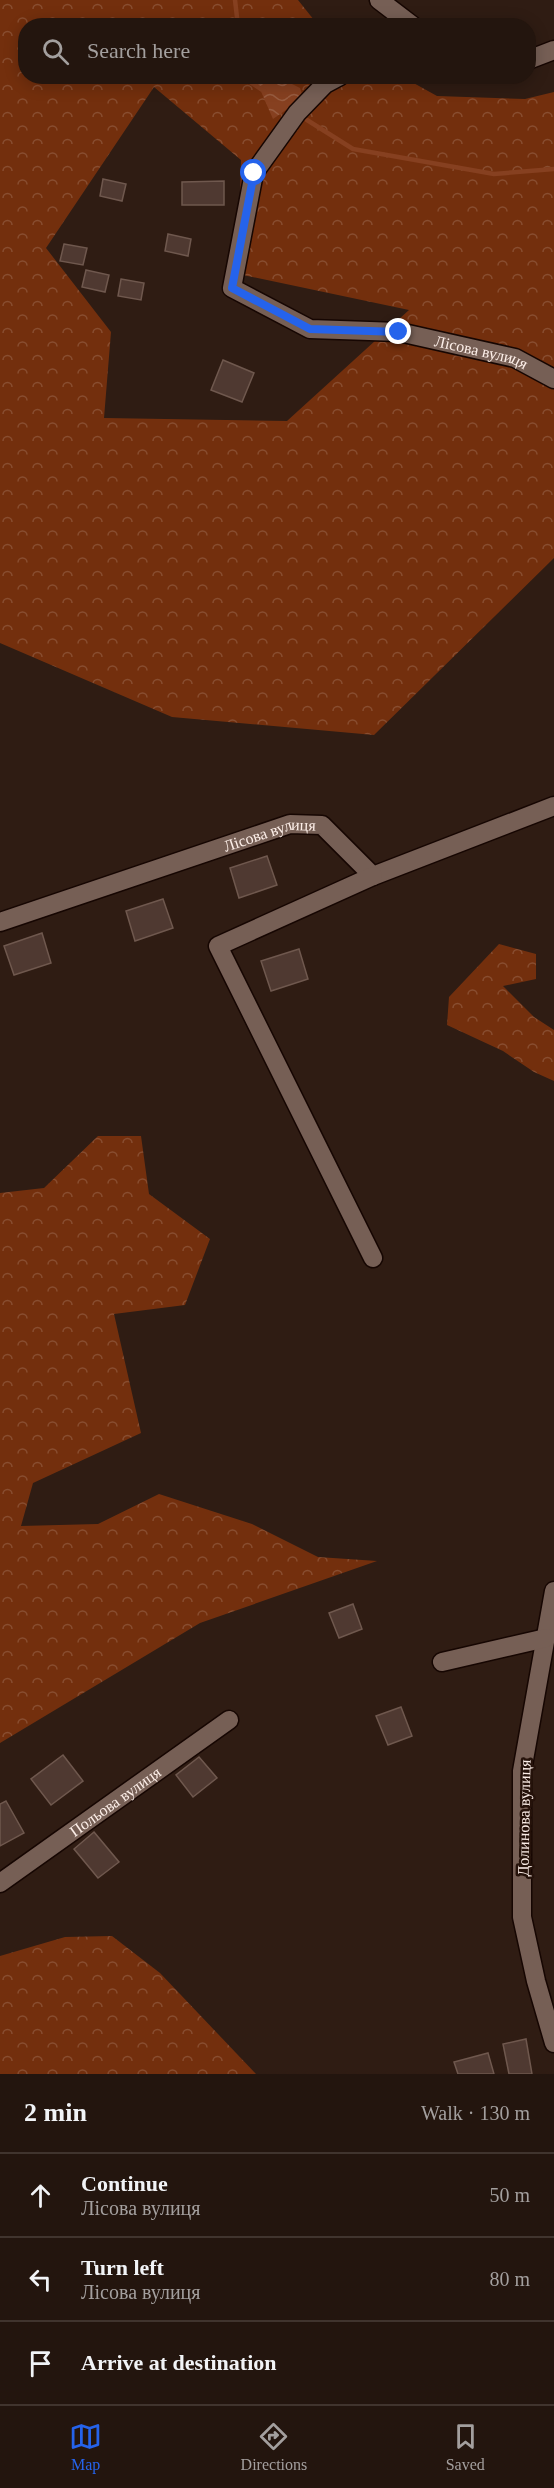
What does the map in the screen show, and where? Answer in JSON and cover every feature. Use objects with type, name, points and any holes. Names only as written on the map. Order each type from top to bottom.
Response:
[{"type":"street","points":[[379,0],[403,18]]},
{"type":"street","points":[[536,57],[554,50]]},
{"type":"street","name":"Лісова вулиця","points":[[326,84],[297,113],[254,173],[232,288],[310,329],[399,332],[515,358],[554,379]]},
{"type":"street","points":[[373,1258],[218,946],[373,876],[554,806]]},
{"type":"street","name":"Лісова вулиця","points":[[0,922],[290,824],[322,825],[373,876]]},
{"type":"street","name":"Долинова вулиця","points":[[554,1591],[522,1772],[522,1917],[536,1981],[554,2043]]},
{"type":"street","points":[[442,1662],[546,1638]]},
{"type":"street","name":"Польова вулиця","points":[[0,1883],[229,1720]]},
{"type":"green space","points":[[0,0],[298,0],[312,18],[18,18],[18,84],[415,84],[437,96],[525,99],[554,92],[554,558],[374,735],[172,717],[0,643]],"holes":[[[154,87],[241,160],[238,274],[409,310],[287,421],[104,418],[111,332],[46,248]]]},
{"type":"green space","points":[[499,944],[536,954],[536,979],[503,986],[534,1017],[554,1030],[554,1081],[534,1072],[503,1051],[447,1025],[449,997]]},
{"type":"green space","points":[[98,1136],[141,1136],[149,1194],[210,1239],[185,1305],[114,1314],[141,1433],[33,1483],[21,1526],[98,1524],[159,1494],[252,1524],[318,1557],[377,1561],[200,1623],[0,1743],[0,1193],[44,1188]]},
{"type":"green space","points":[[112,1936],[160,1973],[256,2074],[0,2074],[0,1956],[65,1937]]},
{"type":"water","points":[[258,84],[292,84],[300,88],[303,98],[273,119]]},
{"type":"building","points":[[103,179],[126,184],[122,201],[100,196]]},
{"type":"building","points":[[224,181],[224,205],[182,205],[182,182]]},
{"type":"building","points":[[168,234],[191,239],[188,256],[165,251]]},
{"type":"building","points":[[64,244],[87,248],[83,265],[60,261]]},
{"type":"building","points":[[86,270],[109,275],[105,292],[82,287]]},
{"type":"building","points":[[121,279],[144,283],[141,300],[118,296]]},
{"type":"building","points":[[223,360],[254,373],[242,402],[211,390]]},
{"type":"building","points":[[267,856],[277,885],[239,898],[230,868]]},
{"type":"building","points":[[163,899],[173,928],[135,941],[126,911]]},
{"type":"building","points":[[42,933],[51,963],[14,975],[4,946]]},
{"type":"building","points":[[299,949],[308,979],[271,991],[261,961]]},
{"type":"building","points":[[353,1604],[362,1629],[339,1638],[329,1613]]},
{"type":"building","points":[[401,1707],[412,1736],[388,1745],[376,1716]]},
{"type":"building","points":[[63,1755],[83,1781],[51,1805],[31,1779]]},
{"type":"building","points":[[199,1757],[217,1778],[193,1797],[176,1775]]},
{"type":"building","points":[[6,1801],[24,1833],[0,1846],[0,1804]]},
{"type":"building","points":[[94,1832],[119,1862],[98,1878],[74,1849]]},
{"type":"building","points":[[526,2039],[532,2074],[509,2074],[503,2044]]},
{"type":"building","points":[[488,2053],[494,2074],[458,2074],[454,2062]]},
{"type":"waterway","points":[[235,0],[237,18]]},
{"type":"waterway","points":[[253,84],[264,91]]},
{"type":"waterway","points":[[307,120],[353,149],[494,174],[554,169]]},
{"type":"route","points":[[254,173],[232,288],[310,329],[399,332]]}]
